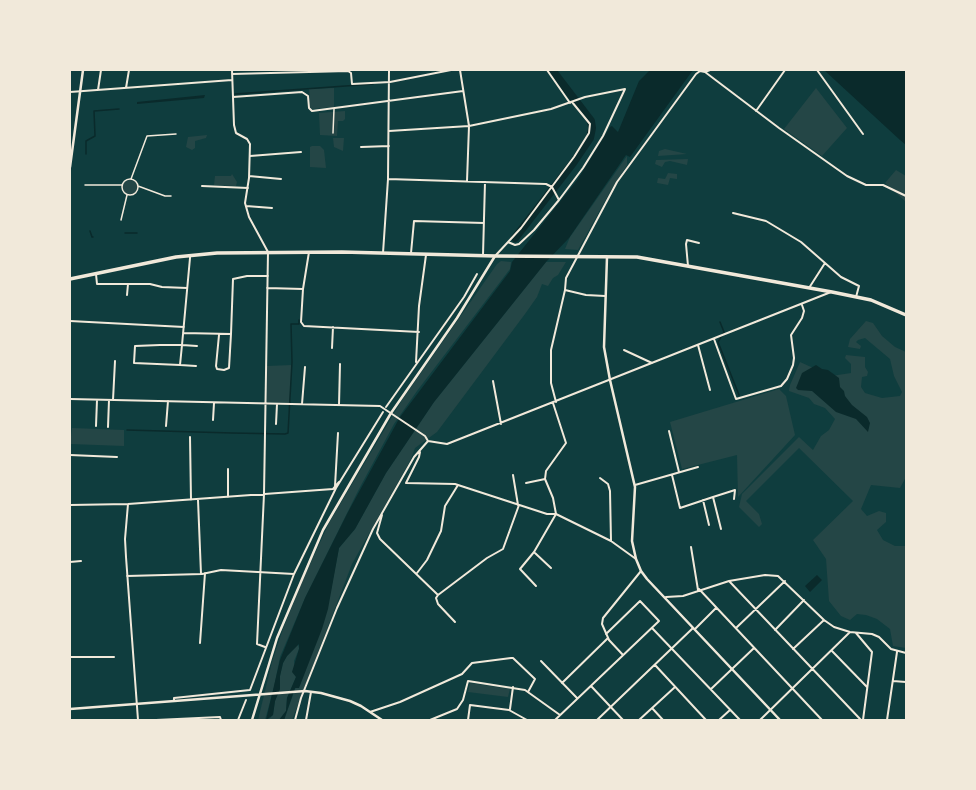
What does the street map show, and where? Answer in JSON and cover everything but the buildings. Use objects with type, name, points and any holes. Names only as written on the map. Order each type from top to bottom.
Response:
[{"type":"main road","points":[[70,279],[190,255],[309,252],[411,253],[494,256],[638,256],[871,300],[906,315]]},
{"type":"street","points":[[70,167],[71,147],[83,70],[80,70]]},
{"type":"street","points":[[98,90],[101,70]]},
{"type":"street","points":[[126,88],[129,70]]},
{"type":"street","points":[[232,70],[234,125],[236,133],[246,139],[250,144],[246,206],[249,217],[268,252],[264,494],[257,644],[265,646]]},
{"type":"street","points":[[383,253],[388,179],[389,70]]},
{"type":"street","points":[[232,74],[348,71],[351,73],[352,84],[390,82],[451,70]]},
{"type":"street","points":[[460,70],[469,126],[467,181]]},
{"type":"street","points":[[252,720],[277,638],[323,530],[391,413],[457,318],[494,256],[508,242],[552,187],[584,144],[589,133],[590,124],[571,103],[547,70]]},
{"type":"street","points":[[536,586],[520,569],[534,552],[556,514],[553,498],[545,479],[546,470],[566,443],[554,402],[551,383],[551,350],[565,290],[566,278],[616,182],[693,78],[700,71],[705,72],[710,70]]},
{"type":"street","points":[[756,111],[785,70]]},
{"type":"street","points":[[817,70],[863,134]]},
{"type":"street","points":[[705,72],[756,111],[847,176],[866,185],[883,185],[906,196]]},
{"type":"street","points":[[70,92],[232,80]]},
{"type":"street","points":[[389,131],[469,126],[571,103],[585,97],[625,89],[603,136],[559,200],[534,230],[519,244],[515,245],[508,242]]},
{"type":"street","points":[[232,97],[302,92],[308,96],[309,108],[312,111],[463,91]]},
{"type":"street","points":[[332,133],[334,109]]},
{"type":"street","points":[[131,179],[147,136],[176,134]]},
{"type":"street","points":[[361,146],[389,146]]},
{"type":"street","points":[[250,156],[301,152]]},
{"type":"street","points":[[249,176],[282,179]]},
{"type":"street","points":[[85,185],[122,185],[125,181],[131,179]]},
{"type":"street","points":[[131,179],[135,181],[138,186],[165,196],[171,196]]},
{"type":"street","points":[[388,179],[546,184],[552,187],[559,200]]},
{"type":"street","points":[[483,255],[485,182]]},
{"type":"street","points":[[122,185],[122,190],[127,195]]},
{"type":"street","points":[[127,195],[136,193],[138,186]]},
{"type":"street","points":[[202,186],[248,188]]},
{"type":"street","points":[[121,220],[127,195]]},
{"type":"street","points":[[246,206],[272,208]]},
{"type":"street","points":[[733,213],[766,221],[801,242],[841,277],[859,286],[856,297]]},
{"type":"street","points":[[411,253],[414,221],[484,223]]},
{"type":"street","points":[[688,266],[687,240],[699,243]]},
{"type":"street","points":[[309,252],[303,289],[301,322],[304,326],[333,326],[419,332]]},
{"type":"street","points":[[416,362],[419,332],[419,306],[426,254]]},
{"type":"street","points":[[180,365],[190,255]]},
{"type":"street","points":[[608,257],[604,347],[610,380],[635,485],[632,541],[636,559],[641,571],[780,720]]},
{"type":"street","points":[[809,288],[825,263]]},
{"type":"street","points":[[96,274],[97,284],[150,284],[162,287],[188,288]]},
{"type":"street","points":[[386,406],[416,362],[464,297],[477,274]]},
{"type":"street","points":[[219,335],[216,366],[217,369],[224,370],[229,368],[233,279],[247,276],[268,276]]},
{"type":"street","points":[[127,295],[128,284]]},
{"type":"street","points":[[268,288],[303,289]]},
{"type":"street","points":[[565,290],[586,295],[606,296]]},
{"type":"street","points":[[70,399],[380,406],[425,436],[428,441],[447,444],[501,424],[832,292]]},
{"type":"street","points":[[714,339],[736,399],[781,386],[787,379],[793,365],[794,358],[791,335],[802,318],[804,311],[802,305]]},
{"type":"street","points":[[70,321],[184,327]]},
{"type":"street","points":[[332,348],[333,326]]},
{"type":"street","points":[[183,333],[219,335],[231,334]]},
{"type":"street","points":[[698,345],[710,390]]},
{"type":"street","points":[[196,366],[134,363],[135,346],[197,346]]},
{"type":"street","points":[[624,350],[653,363]]},
{"type":"street","points":[[113,400],[116,361]]},
{"type":"street","points":[[339,405],[340,364]]},
{"type":"street","points":[[302,404],[305,368]]},
{"type":"street","points":[[493,382],[501,424]]},
{"type":"street","points":[[96,426],[97,400]]},
{"type":"street","points":[[108,427],[109,400]]},
{"type":"street","points":[[166,426],[168,401]]},
{"type":"street","points":[[213,420],[214,402]]},
{"type":"street","points":[[276,404],[276,424]]},
{"type":"street","points":[[174,702],[174,698],[249,691],[265,646],[294,574],[343,478],[383,412]]},
{"type":"street","points":[[669,431],[679,472]]},
{"type":"street","points":[[335,487],[338,433]]},
{"type":"street","points":[[190,437],[191,500]]},
{"type":"street","points":[[295,720],[340,601],[373,529],[414,457],[428,441]]},
{"type":"street","points":[[420,451],[419,457],[406,483],[458,485],[547,514],[556,514],[611,541],[636,559]]},
{"type":"street","points":[[70,455],[117,457]]},
{"type":"street","points":[[635,485],[698,467]]},
{"type":"street","points":[[228,469],[228,497]]},
{"type":"street","points":[[672,474],[680,508],[735,490],[734,499]]},
{"type":"street","points":[[454,622],[438,604],[436,598],[487,558],[503,549],[518,505],[514,475]]},
{"type":"street","points":[[70,505],[128,504],[333,489],[343,478]]},
{"type":"street","points":[[600,478],[608,484],[610,491],[611,541]]},
{"type":"street","points":[[526,483],[545,479]]},
{"type":"street","points":[[417,573],[427,560],[441,531],[445,506],[458,485]]},
{"type":"street","points":[[713,497],[720,529]]},
{"type":"street","points":[[198,499],[201,574]]},
{"type":"street","points":[[703,500],[709,525]]},
{"type":"street","points":[[128,504],[125,539],[138,720]]},
{"type":"street","points":[[384,510],[377,533],[380,539],[386,547],[417,573],[438,595]]},
{"type":"street","points":[[691,547],[698,590],[736,628],[822,720]]},
{"type":"street","points":[[534,552],[551,568]]},
{"type":"street","points":[[70,562],[81,561]]},
{"type":"street","points":[[127,576],[201,574],[221,570],[294,574]]},
{"type":"street","points":[[623,655],[608,638],[602,624],[603,618],[641,571]]},
{"type":"street","points":[[200,643],[205,573]]},
{"type":"street","points":[[666,597],[683,596],[729,581],[772,575],[778,576],[785,581],[824,620],[834,627],[850,632],[872,634],[879,637],[891,649],[897,652],[906,653]]},
{"type":"street","points":[[729,581],[812,670],[862,720]]},
{"type":"street","points":[[736,628],[785,581]]},
{"type":"street","points":[[774,630],[804,600]]},
{"type":"street","points":[[555,720],[659,621],[640,601],[606,634]]},
{"type":"street","points":[[597,720],[716,608]]},
{"type":"street","points":[[793,650],[824,620]]},
{"type":"street","points":[[652,628],[740,720]]},
{"type":"street","points":[[760,720],[850,632]]},
{"type":"street","points":[[856,633],[872,652],[862,720]]},
{"type":"street","points":[[562,682],[608,638]]},
{"type":"street","points":[[711,690],[754,648]]},
{"type":"street","points":[[832,651],[867,687]]},
{"type":"street","points":[[887,720],[897,652]]},
{"type":"street","points":[[70,658],[114,657]]},
{"type":"street","points":[[370,712],[400,702],[462,674],[472,663],[511,658],[513,658],[535,679],[528,692]]},
{"type":"street","points":[[541,661],[578,698]]},
{"type":"street","points":[[654,665],[706,720]]},
{"type":"street","points":[[430,720],[457,709],[463,700],[468,681],[513,687],[528,692],[560,715]]},
{"type":"street","points":[[893,681],[906,682]]},
{"type":"street","points":[[590,686],[623,720]]},
{"type":"street","points":[[509,710],[513,687]]},
{"type":"street","points":[[639,720],[675,687]]},
{"type":"street","points":[[70,709],[305,691],[338,697],[370,712],[382,720]]},
{"type":"street","points":[[306,720],[311,692]]},
{"type":"street","points":[[238,720],[246,700]]},
{"type":"street","points":[[468,720],[470,705],[509,710],[527,720]]},
{"type":"street","points":[[652,708],[663,720]]},
{"type":"street","points":[[719,720],[730,710]]},
{"type":"street","points":[[156,720],[220,717],[221,720]]},
{"type":"shaded area","points":[[650,70],[693,70],[630,157],[626,155],[569,238],[546,262],[434,402],[386,473],[355,529],[339,548],[328,609],[322,629],[299,688],[295,688],[284,720],[279,720],[286,711],[287,698],[296,677],[292,672],[299,649],[299,644],[287,656],[283,663],[280,676],[280,689],[275,701],[273,715],[266,720],[280,660],[305,598],[348,512],[400,417],[510,271],[512,262],[578,179],[610,127],[612,126],[618,132],[639,81]]},
{"type":"shaded area","points":[[824,70],[906,70],[906,145],[900,140]]},
{"type":"shaded area","points":[[334,88],[334,107],[312,109],[310,107],[309,89]]},
{"type":"shaded area","points":[[816,88],[847,128],[822,156],[784,129]]},
{"type":"shaded area","points":[[205,95],[204,98],[137,104],[137,102]]},
{"type":"shaded area","points":[[345,111],[345,119],[343,121],[338,121],[337,136],[320,135],[319,113]]},
{"type":"shaded area","points":[[207,135],[206,138],[195,141],[195,148],[192,150],[186,147],[188,137]]},
{"type":"shaded area","points":[[333,138],[344,138],[343,151],[334,147]]},
{"type":"shaded area","points":[[320,146],[324,150],[326,168],[310,167],[310,147]]},
{"type":"shaded area","points":[[665,149],[687,154],[658,156],[659,151]]},
{"type":"shaded area","points":[[627,156],[627,165],[611,190],[578,250],[565,249],[570,237]]},
{"type":"shaded area","points":[[688,159],[687,165],[670,161],[665,162],[662,167],[655,164],[656,160]]},
{"type":"shaded area","points":[[896,170],[906,176],[906,202],[885,183]]},
{"type":"shaded area","points":[[668,173],[677,174],[677,179],[670,178],[668,185],[657,183],[658,178],[665,179]]},
{"type":"shaded area","points":[[232,174],[237,182],[236,186],[214,185],[215,176],[231,176]]},
{"type":"shaded area","points":[[130,179],[136,181],[138,187],[136,193],[130,195],[124,193],[122,187],[124,181]]},
{"type":"shaded area","points":[[501,261],[511,262],[510,269],[417,391],[394,424],[358,491],[305,598],[280,657],[265,720],[258,720],[272,662],[283,629],[302,582],[329,523],[402,400],[497,264]]},
{"type":"shaded area","points":[[546,262],[566,262],[558,275],[553,278],[548,286],[542,284],[537,297],[525,314],[437,432],[415,448],[411,459],[352,564],[292,720],[284,720],[331,589],[339,548],[355,529],[386,473],[434,402]]},
{"type":"shaded area","points":[[866,321],[873,323],[882,336],[895,347],[906,352],[906,477],[900,488],[871,485],[861,509],[867,516],[879,511],[886,513],[886,522],[877,530],[883,540],[895,546],[906,546],[906,648],[893,646],[890,629],[877,619],[866,615],[857,614],[850,620],[841,616],[829,601],[826,559],[813,540],[853,501],[799,448],[746,501],[759,514],[762,524],[759,527],[739,507],[742,494],[799,437],[813,450],[821,436],[829,430],[835,419],[825,408],[814,404],[809,398],[789,391],[800,362],[831,376],[851,373],[851,364],[845,358],[846,355],[865,357],[865,367],[868,372],[867,376],[862,377],[861,387],[865,393],[882,398],[900,396],[902,392],[894,376],[890,359],[865,338],[856,342],[861,346],[860,349],[848,347],[850,339]]},
{"type":"shaded area","points":[[292,365],[290,403],[267,402],[267,366]]},
{"type":"shaded area","points":[[816,365],[822,369],[828,370],[839,378],[840,387],[844,391],[845,396],[852,405],[867,417],[870,423],[868,432],[856,419],[836,412],[812,391],[798,390],[796,388],[802,373]]},
{"type":"shaded area","points":[[779,389],[786,396],[795,435],[738,497],[737,455],[682,469],[670,422]]},
{"type":"shaded area","points":[[72,428],[124,430],[124,446],[70,444]]},
{"type":"shaded area","points":[[817,575],[822,580],[810,592],[805,586]]},
{"type":"shaded area","points":[[298,644],[299,649],[294,661],[296,677],[287,698],[286,711],[279,720],[268,720],[273,715],[275,701],[280,688],[280,676],[283,663]]},
{"type":"shaded area","points":[[470,683],[510,689],[508,697],[468,692]]},
{"type":"waterway","points":[[515,238],[573,163],[590,138],[592,128],[591,121],[552,70]]},
{"type":"waterway","points":[[235,94],[373,84]]},
{"type":"waterway","points":[[86,154],[86,141],[95,136],[94,111],[119,109]]},
{"type":"waterway","points":[[90,231],[93,237]]},
{"type":"waterway","points":[[125,233],[137,233]]},
{"type":"waterway","points":[[127,430],[288,433],[292,362],[291,324],[299,324],[299,320]]},
{"type":"waterway","points":[[720,322],[724,332],[718,342],[739,395]]}]
